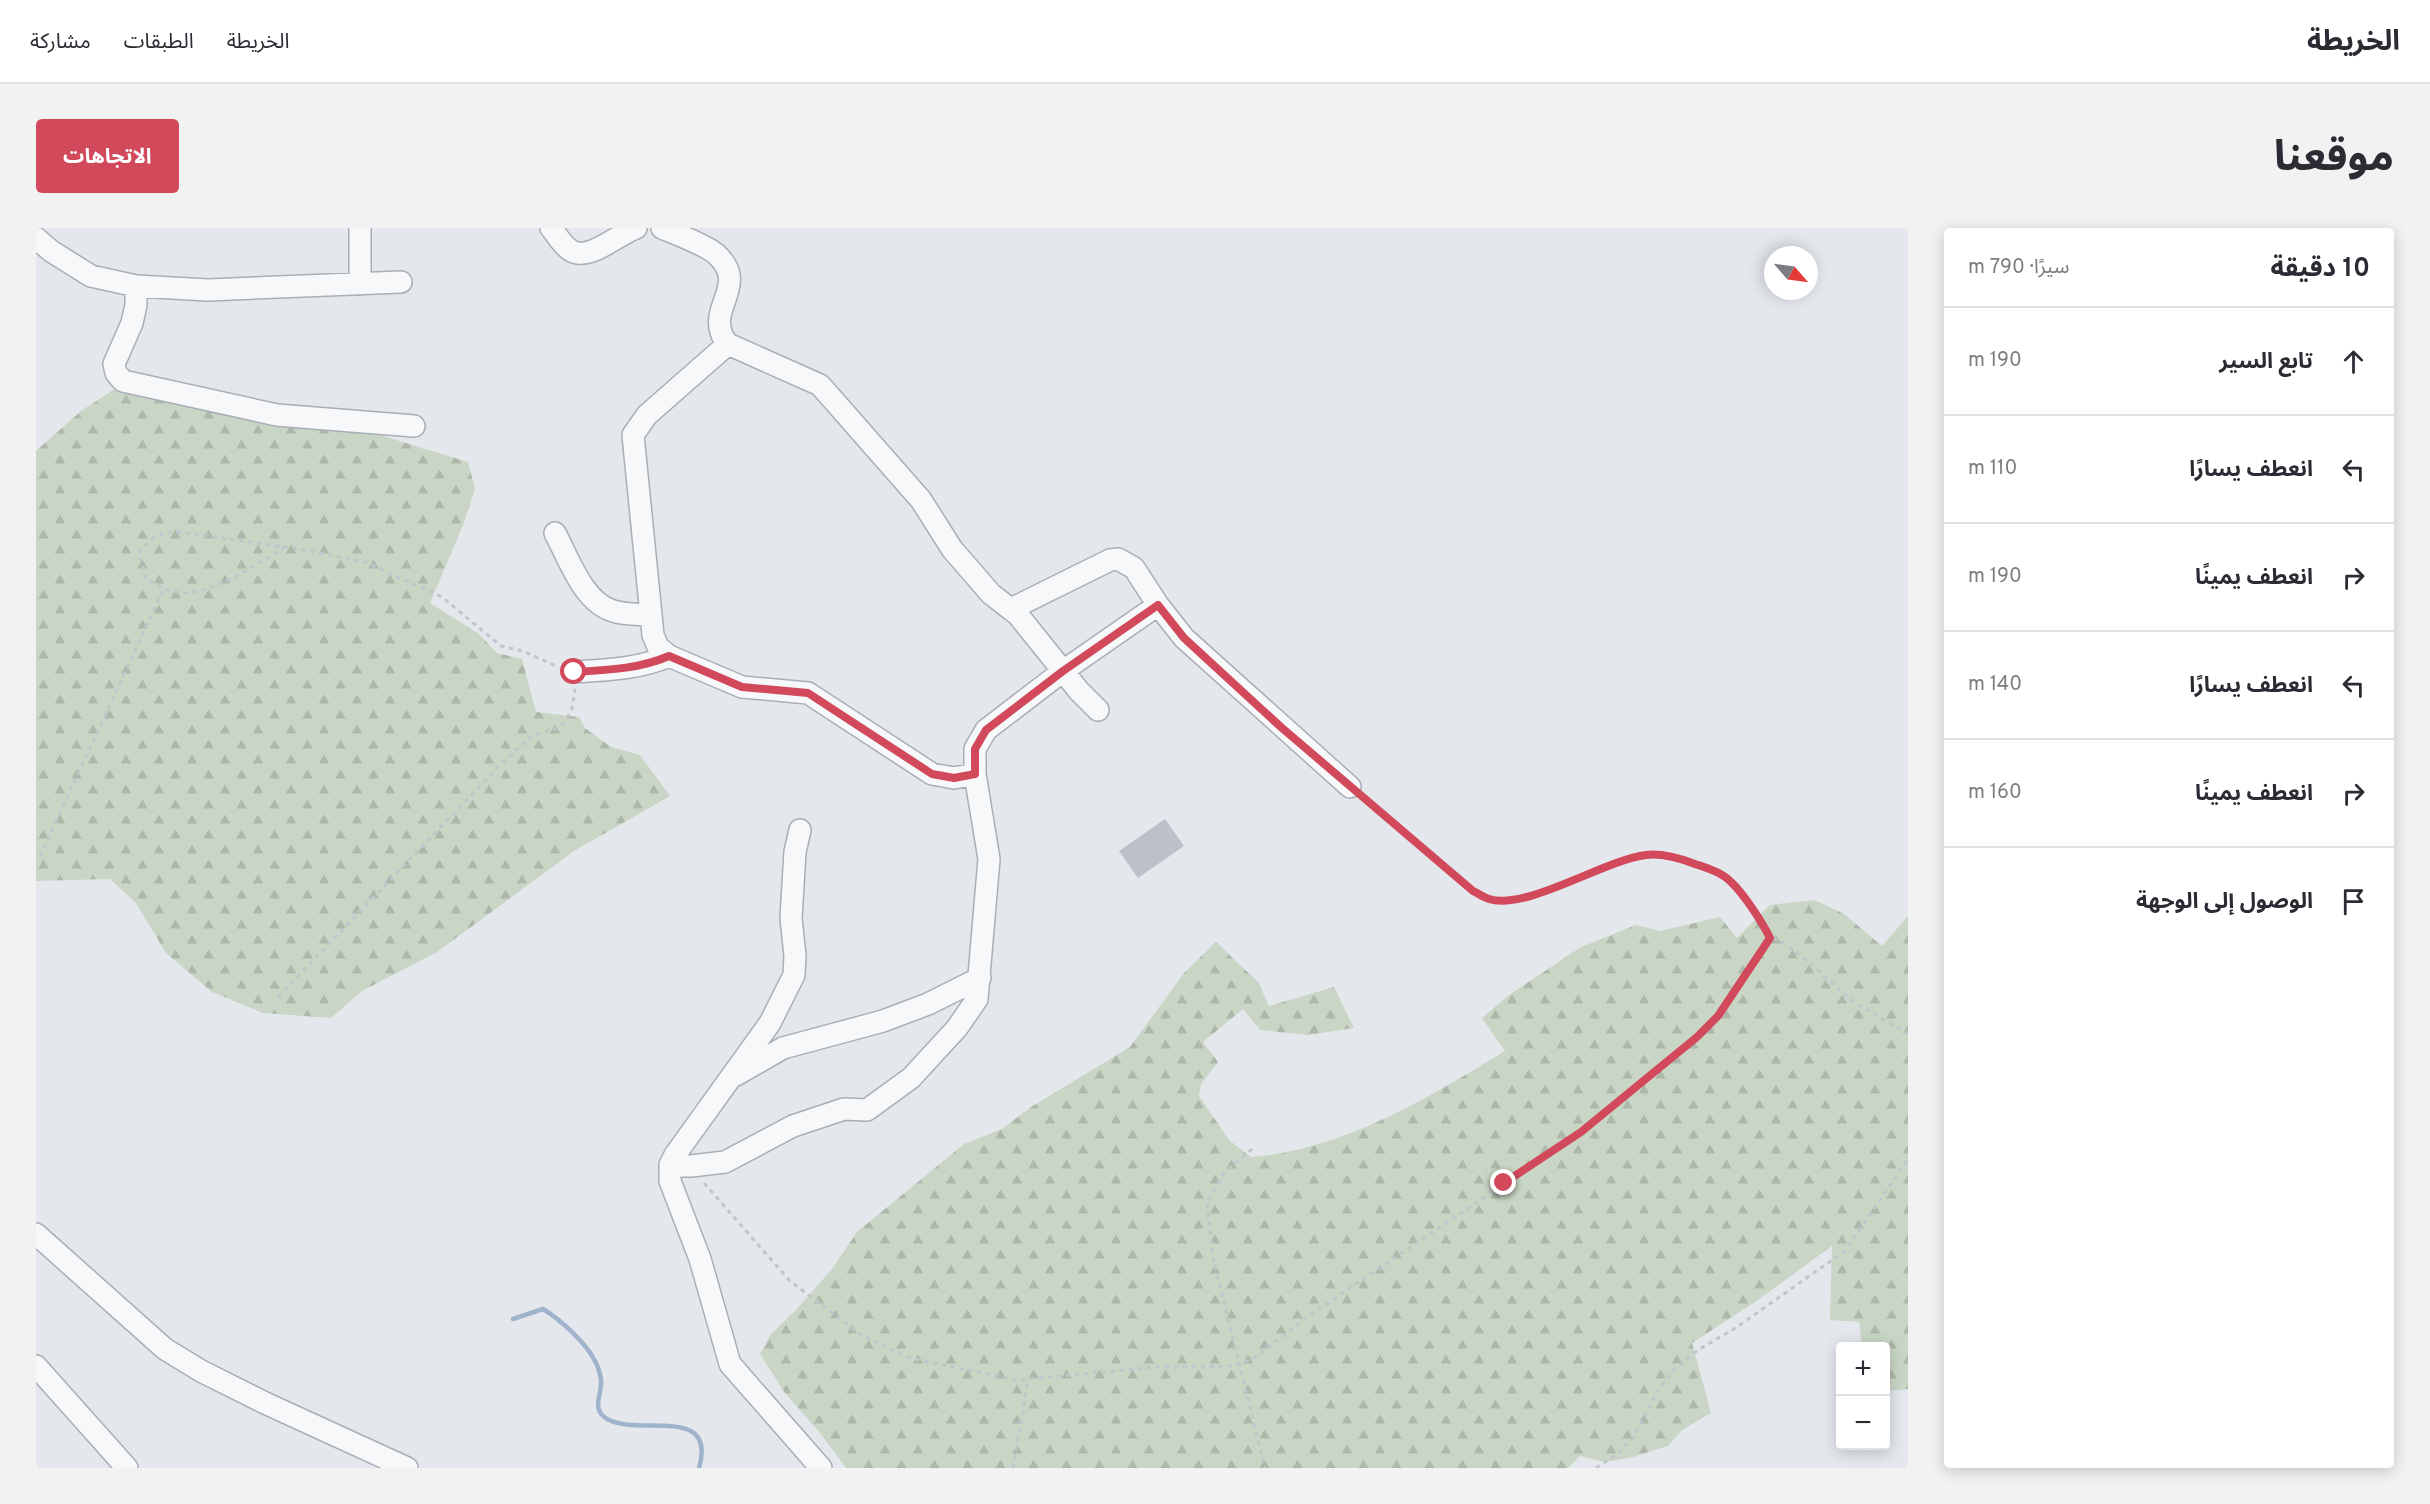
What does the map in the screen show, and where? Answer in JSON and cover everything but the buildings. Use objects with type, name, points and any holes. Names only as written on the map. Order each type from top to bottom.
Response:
[{"type":"street","points":[[360,228],[360,284]]},
{"type":"street","points":[[551,228],[571,251],[580,255],[593,251],[636,228]]},
{"type":"street","points":[[662,228],[716,254],[726,267],[731,281],[720,317],[720,331],[728,345],[820,385],[921,500],[952,549],[991,594],[1018,615],[1098,710]]},
{"type":"street","points":[[36,238],[51,251],[91,276],[136,286],[208,290],[401,282]]},
{"type":"street","points":[[136,286],[136,305],[132,323],[114,364],[116,373],[123,381],[277,415],[414,426]]},
{"type":"street","points":[[728,345],[647,415],[633,435],[653,634],[658,647],[669,656],[742,687],[808,693],[932,774],[954,778],[975,774]]},
{"type":"street","points":[[555,533],[581,582],[598,604],[612,611],[651,615]]},
{"type":"street","points":[[1011,609],[1100,565],[1118,559],[1134,568],[1158,605],[1184,638],[1350,787]]},
{"type":"street","points":[[680,1166],[725,1162],[793,1126],[844,1109],[867,1110],[911,1078],[957,1028],[977,999],[989,859],[975,774],[975,749],[986,730],[1063,671],[1158,605]]},
{"type":"street","points":[[574,672],[623,669],[653,663],[669,656]]},
{"type":"street","points":[[680,1166],[675,1155],[770,1023],[794,975],[795,956],[791,918],[795,852],[800,830]]},
{"type":"street","points":[[731,1077],[783,1048],[884,1021],[928,1004],[980,978]]},
{"type":"street","points":[[680,1166],[670,1181],[700,1258],[730,1364],[821,1468]]},
{"type":"street","points":[[36,1234],[165,1349],[201,1371],[265,1403],[407,1468]]},
{"type":"street","points":[[36,1366],[127,1468]]},
{"type":"path","points":[[278,997],[502,763],[533,735],[557,728],[565,722],[575,698],[574,672],[545,663],[523,651],[501,646],[442,597],[365,562],[285,547],[180,532],[160,533],[148,540],[139,553],[146,579],[179,592],[206,589],[256,566],[285,547]]},
{"type":"path","points":[[40,856],[164,588]]},
{"type":"path","points":[[1350,787],[1473,891],[1489,899],[1500,901],[1527,896],[1611,864],[1645,855],[1663,855],[1717,872],[1732,882],[1770,938],[1793,949],[1853,1001],[1908,1034]]},
{"type":"path","points":[[680,1166],[790,1281],[860,1334],[910,1358],[1017,1380],[1157,1367],[1233,1366],[1254,1358],[1313,1313],[1581,1132],[1718,1016],[1770,938]]},
{"type":"path","points":[[1252,1149],[1224,1173],[1207,1202],[1213,1257],[1265,1468]]},
{"type":"path","points":[[1596,1468],[1616,1455],[1633,1438],[1659,1389],[1674,1370],[1698,1350],[1734,1329],[1845,1251],[1908,1159]]},
{"type":"path","points":[[1013,1468],[1028,1380]]},
{"type":"green space","points":[[113,390],[151,393],[370,432],[468,462],[475,489],[463,525],[430,603],[479,634],[497,653],[522,659],[536,712],[579,717],[585,728],[611,747],[640,755],[670,796],[574,851],[437,952],[362,991],[331,1018],[263,1013],[212,992],[166,953],[136,903],[110,879],[36,881],[36,451],[81,411]]},
{"type":"green space","points":[[1815,900],[1844,914],[1882,946],[1908,916],[1908,1389],[1890,1391],[1890,1342],[1862,1342],[1859,1322],[1830,1320],[1832,1246],[1755,1302],[1692,1343],[1711,1413],[1682,1430],[1668,1446],[1633,1457],[1605,1462],[1580,1456],[1568,1468],[846,1468],[821,1434],[785,1393],[760,1354],[770,1335],[796,1310],[832,1269],[857,1232],[964,1144],[1002,1129],[1031,1107],[1130,1047],[1184,973],[1216,942],[1258,982],[1269,1006],[1334,987],[1354,1028],[1308,1035],[1260,1030],[1243,1009],[1203,1042],[1218,1062],[1201,1084],[1199,1096],[1229,1140],[1251,1157],[1319,1144],[1351,1133],[1415,1103],[1505,1051],[1482,1018],[1509,995],[1581,947],[1636,925],[1660,931],[1720,917],[1737,938],[1770,905]]},
{"type":"waterway","points":[[513,1319],[543,1309],[557,1319],[572,1332],[596,1363],[601,1379],[598,1407],[603,1416],[623,1424],[673,1426],[687,1429],[697,1436],[702,1449],[699,1468]]},
{"type":"route","points":[[574,672],[623,669],[653,663],[669,656],[742,687],[758,690],[774,688],[808,693],[932,774],[954,778],[975,774],[975,749],[986,730],[1063,671],[1158,605],[1184,638],[1282,728],[1473,891],[1489,899],[1500,901],[1527,896],[1611,864],[1645,855],[1663,855],[1688,861],[1717,872],[1732,882],[1770,938],[1718,1016],[1697,1037],[1581,1132],[1504,1183]]}]
